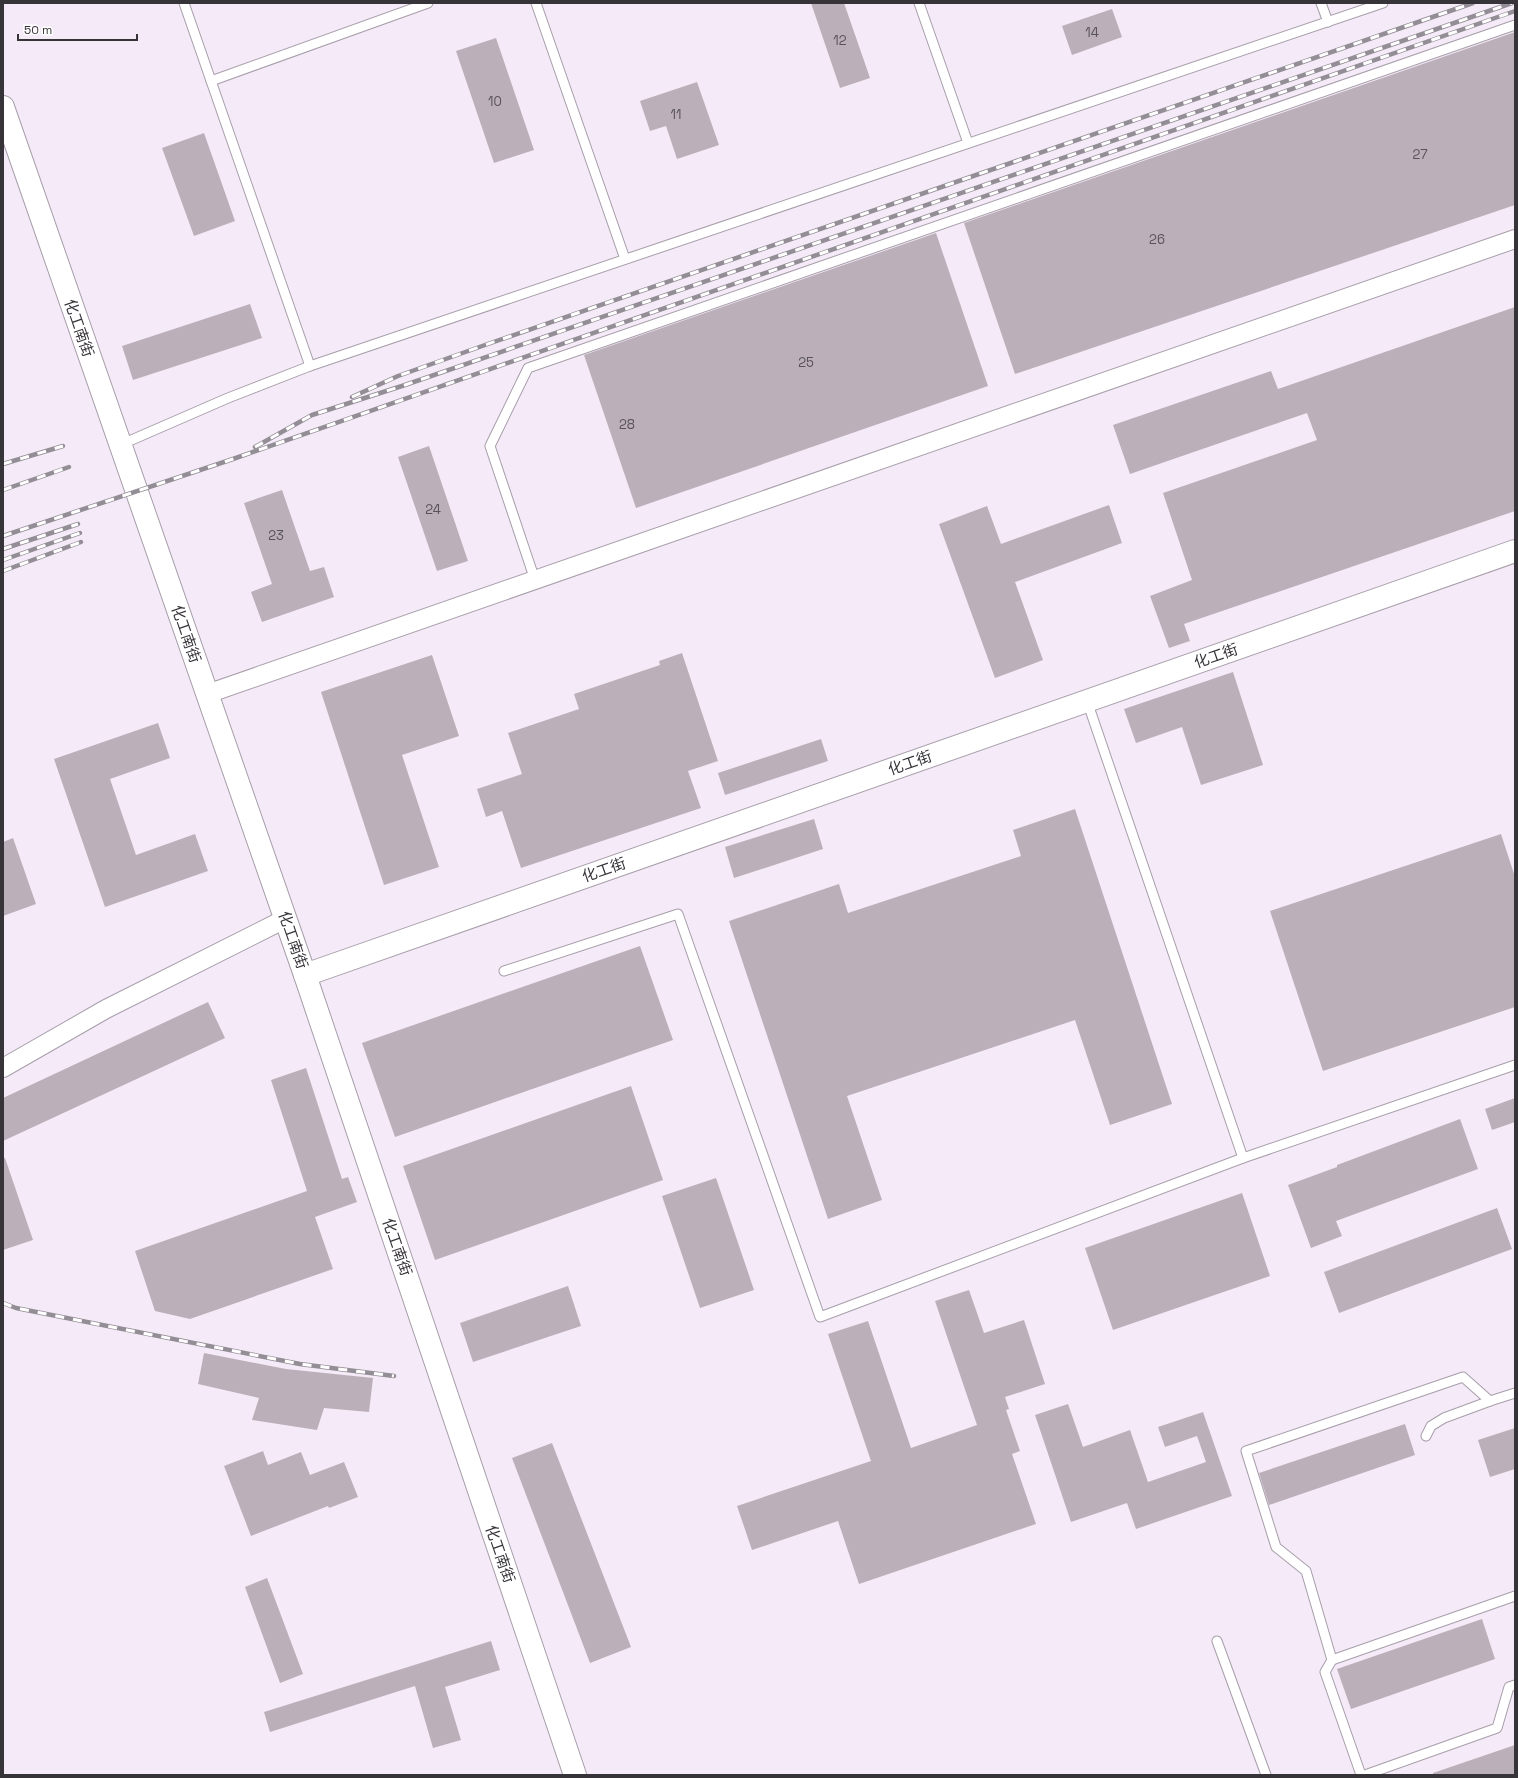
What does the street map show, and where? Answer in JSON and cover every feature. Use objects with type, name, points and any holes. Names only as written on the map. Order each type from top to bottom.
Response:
[{"type":"street","name":"化工南街","points":[[3,107],[286,919],[575,1775]]},
{"type":"street","points":[[207,694],[1515,239]]},
{"type":"street","name":"化工街","points":[[305,975],[1515,551]]},
{"type":"street","points":[[3,1068],[106,1009],[286,919]]},
{"type":"lane","points":[[184,3],[310,366]]},
{"type":"lane","points":[[211,81],[428,3]]},
{"type":"lane","points":[[536,3],[625,259]]},
{"type":"lane","points":[[919,3],[968,143]]},
{"type":"lane","points":[[1321,3],[1328,22]]},
{"type":"lane","points":[[120,445],[228,398],[310,366],[1383,3]]},
{"type":"lane","points":[[535,580],[490,446],[528,368],[1515,25]]},
{"type":"lane","points":[[1087,701],[1243,1158]]},
{"type":"lane","points":[[504,971],[678,914],[820,1317],[1243,1158],[1515,1065]]},
{"type":"lane","points":[[1332,1660],[1306,1571],[1276,1547],[1246,1450],[1463,1377],[1490,1401]]},
{"type":"lane","points":[[1426,1436],[1431,1426],[1444,1418],[1515,1393]]},
{"type":"lane","points":[[1361,1775],[1325,1672],[1332,1660],[1515,1596]]},
{"type":"lane","points":[[1217,1641],[1266,1775]]},
{"type":"lane","points":[[1365,1775],[1497,1728],[1509,1687],[1515,1685]]},
{"type":"building","points":[[811,3],[844,3],[870,78],[840,88]]},
{"type":"building","points":[[1112,9],[1122,37],[1072,55],[1062,26]]},
{"type":"building","points":[[1515,32],[1515,205],[1015,374],[964,223]]},
{"type":"building","points":[[496,38],[534,150],[494,163],[456,51]]},
{"type":"building","points":[[697,82],[719,145],[677,159],[666,126],[650,131],[640,101]]},
{"type":"building","points":[[204,133],[235,221],[194,236],[162,148]]},
{"type":"building","points":[[936,233],[988,386],[636,508],[584,355]]},
{"type":"building","points":[[250,304],[262,338],[133,380],[122,346]]},
{"type":"building","points":[[1515,307],[1515,511],[1184,624],[1190,641],[1169,648],[1150,596],[1192,580],[1163,493],[1317,440],[1307,413],[1130,474],[1113,425],[1271,371],[1278,389]]},
{"type":"building","points":[[429,446],[468,561],[437,571],[398,457]]},
{"type":"building","points":[[282,490],[310,571],[324,567],[334,597],[262,622],[251,592],[272,584],[244,503]]},
{"type":"building","points":[[1109,505],[1122,543],[1015,582],[1043,660],[995,678],[939,524],[987,506],[1001,544]]},
{"type":"building","points":[[682,653],[718,761],[688,771],[701,808],[521,868],[502,811],[486,817],[477,789],[522,774],[508,733],[579,709],[574,694],[660,665],[659,661]]},
{"type":"building","points":[[432,655],[459,736],[402,755],[439,867],[384,885],[321,692]]},
{"type":"building","points":[[1233,672],[1263,765],[1201,785],[1182,727],[1136,743],[1124,709]]},
{"type":"building","points":[[158,723],[170,758],[110,779],[136,855],[195,834],[208,871],[105,907],[54,759]]},
{"type":"building","points":[[821,739],[828,761],[725,795],[718,773]]},
{"type":"building","points":[[1075,809],[1172,1104],[1110,1125],[1075,1020],[847,1096],[882,1200],[828,1219],[729,921],[839,884],[848,913],[1021,856],[1013,830]]},
{"type":"building","points":[[814,819],[823,849],[734,878],[725,847]]},
{"type":"building","points":[[1501,834],[1515,877],[1515,1007],[1323,1071],[1270,911]]},
{"type":"building","points":[[13,838],[36,904],[3,916],[3,842]]},
{"type":"building","points":[[640,946],[673,1040],[395,1137],[362,1043]]},
{"type":"building","points":[[208,1002],[225,1038],[3,1141],[3,1098]]},
{"type":"building","points":[[306,1068],[342,1179],[348,1177],[357,1202],[315,1217],[333,1269],[190,1319],[155,1311],[135,1251],[307,1191],[271,1080]]},
{"type":"building","points":[[631,1086],[663,1180],[435,1260],[403,1166]]},
{"type":"building","points":[[1515,1098],[1515,1122],[1492,1130],[1485,1109]]},
{"type":"building","points":[[1460,1119],[1478,1169],[1336,1221],[1342,1236],[1311,1248],[1288,1185]]},
{"type":"building","points":[[3,1158],[5,1158],[33,1240],[3,1250]]},
{"type":"building","points":[[716,1178],[754,1290],[700,1308],[662,1196]]},
{"type":"building","points":[[1242,1193],[1270,1276],[1113,1330],[1085,1248]]},
{"type":"building","points":[[1497,1208],[1512,1249],[1339,1313],[1324,1272]]},
{"type":"building","points":[[568,1286],[581,1326],[473,1362],[460,1323]]},
{"type":"building","points":[[969,1290],[984,1333],[1024,1320],[1045,1384],[1005,1397],[1009,1409],[1006,1410],[1020,1451],[1012,1454],[1036,1524],[859,1584],[838,1521],[752,1550],[737,1506],[871,1461],[828,1334],[868,1321],[911,1448],[977,1425],[935,1301]]},
{"type":"building","points":[[204,1353],[286,1369],[373,1378],[369,1412],[324,1408],[317,1430],[252,1420],[259,1398],[198,1384]]},
{"type":"building","points":[[1068,1404],[1083,1447],[1130,1430],[1148,1482],[1206,1462],[1197,1436],[1165,1447],[1158,1427],[1203,1412],[1232,1496],[1136,1529],[1127,1503],[1071,1522],[1035,1415]]},
{"type":"building","points":[[1405,1424],[1415,1455],[1269,1505],[1259,1473]]},
{"type":"building","points":[[1515,1428],[1515,1469],[1490,1477],[1478,1440]]},
{"type":"building","points":[[552,1443],[631,1647],[590,1663],[512,1458]]},
{"type":"building","points":[[263,1451],[268,1465],[301,1452],[310,1475],[344,1462],[358,1497],[329,1508],[328,1506],[251,1536],[224,1466]]},
{"type":"building","points":[[267,1578],[303,1674],[280,1683],[245,1587]]},
{"type":"building","points":[[1482,1619],[1495,1659],[1351,1709],[1337,1669]]},
{"type":"building","points":[[491,1641],[500,1670],[445,1687],[461,1740],[433,1748],[415,1686],[270,1732],[264,1712]]},
{"type":"building","points":[[1515,1745],[1515,1775],[1433,1775],[1433,1773]]},
{"type":"railway","points":[[352,397],[398,376],[485,345],[1473,3]]},
{"type":"railway","points":[[255,447],[312,415],[405,385],[1512,3]]},
{"type":"railway","points":[[3,536],[233,459],[1515,11]]},
{"type":"railway","points":[[3,464],[63,446]]},
{"type":"railway","points":[[3,490],[69,467]]},
{"type":"railway","points":[[3,549],[78,524]]},
{"type":"railway","points":[[3,560],[80,533]]},
{"type":"railway","points":[[3,571],[81,542]]},
{"type":"railway","points":[[3,1303],[16,1308],[300,1364],[394,1376]]}]
